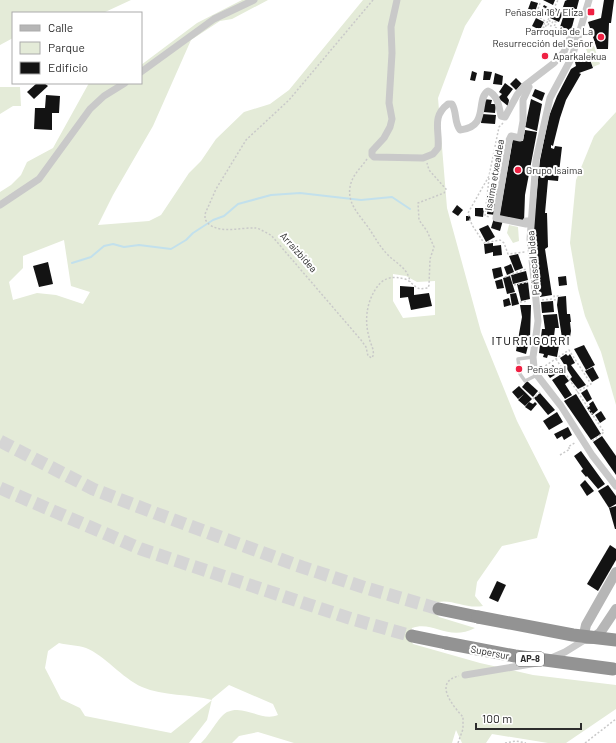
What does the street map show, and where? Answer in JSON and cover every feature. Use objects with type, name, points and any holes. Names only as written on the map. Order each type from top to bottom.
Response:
[{"type":"highway","points":[[439,609],[573,635],[616,640]]},
{"type":"highway","name":"Supersur","points":[[412,636],[514,656],[615,669]]},
{"type":"street","points":[[142,71],[201,27],[254,0]]},
{"type":"street","points":[[397,0],[391,26],[392,53],[389,103],[392,119],[390,127],[384,138],[372,151],[372,156],[380,158],[427,158],[438,148],[436,124],[444,107],[448,104],[452,104],[455,108],[457,126],[460,130],[467,129],[480,117],[482,98],[484,93],[488,91],[491,92],[498,103],[500,116],[506,117],[517,95],[524,86],[554,63],[564,52],[575,34]]},
{"type":"street","name":"Peñascal bidea","points":[[589,0],[575,34],[572,58],[550,98],[536,160],[530,221],[533,301],[538,321],[533,356],[534,367],[537,375],[561,406],[592,455],[616,486]]},
{"type":"street","points":[[0,205],[39,179],[90,109],[104,96],[123,84]]},
{"type":"street","name":"Isaima etxealdea","points":[[529,87],[523,100],[523,121],[520,138],[511,136],[509,140],[496,218],[526,224],[526,221],[530,221]]},
{"type":"street","points":[[586,639],[584,634],[586,625],[616,572]]},
{"type":"street","points":[[465,675],[550,659],[600,633],[616,609]]},
{"type":"lane","points":[[533,356],[518,359],[520,374],[525,381],[537,375]]},
{"type":"path","name":"Arraizbidea","points":[[373,0],[289,100],[246,140],[216,189],[205,214],[205,219],[208,224],[217,229],[258,228],[271,235],[362,340],[370,358],[372,358],[374,353],[368,335],[367,311],[371,295],[381,282],[386,278],[396,277],[410,282],[417,288],[428,288],[430,259],[434,247],[420,220],[418,203],[444,193],[446,189],[429,170],[427,158]]},
{"type":"path","points":[[540,3],[537,12],[539,17],[546,21],[543,27],[545,28],[558,0]]},
{"type":"path","points":[[548,20],[550,21],[548,25],[551,26],[553,21],[556,22],[554,27],[575,34]]},
{"type":"path","name":"Isaima etxealdea","points":[[507,120],[499,127],[489,176],[468,213],[472,225],[484,243],[500,240],[504,243],[508,254],[525,252]]},
{"type":"path","points":[[372,151],[355,174],[350,186],[349,196],[353,207],[377,242],[388,255],[404,268],[409,275],[410,282]]},
{"type":"path","points":[[485,216],[489,176]]},
{"type":"path","points":[[505,277],[525,269]]},
{"type":"path","points":[[514,285],[528,282]]},
{"type":"path","points":[[520,302],[555,300],[554,296],[561,296]]},
{"type":"path","points":[[542,368],[569,350],[591,384],[577,392]]},
{"type":"path","points":[[556,360],[604,432],[588,444]]},
{"type":"path","points":[[532,399],[542,391]]},
{"type":"path","points":[[560,455],[570,449],[568,446],[575,443]]},
{"type":"path","points":[[458,743],[463,729],[463,717],[451,704],[446,690],[448,684],[455,677],[465,675]]},
{"type":"path","points":[[585,743],[616,719]]},
{"type":"path","points":[[505,743],[516,741],[526,743]]},
{"type":"green space","points":[[0,0],[131,0],[105,12],[12,12],[12,39],[0,45]]},
{"type":"green space","points":[[242,0],[268,0],[232,19],[220,21],[191,40],[153,126],[113,195],[98,225],[149,221],[161,215],[189,173],[201,161],[216,139],[244,112],[270,104],[289,90],[363,0],[482,0],[465,26],[438,98],[447,208],[481,332],[517,421],[550,486],[537,538],[502,546],[477,582],[475,596],[483,606],[477,607],[444,601],[438,602],[435,613],[439,617],[475,628],[457,633],[420,626],[412,628],[409,637],[413,644],[480,663],[533,675],[616,685],[616,709],[566,743],[548,743],[492,734],[486,743],[462,743],[456,730],[452,743],[294,743],[258,732],[239,736],[232,743],[201,743],[227,712],[240,710],[272,717],[278,715],[273,704],[229,685],[212,699],[212,700],[207,720],[189,743],[0,743],[0,192],[11,185],[21,175],[27,162],[53,148],[88,84],[142,84],[142,64],[197,23]],"holes":[[[64,240],[71,286],[90,292],[83,304],[56,295],[37,293],[13,300],[9,282],[23,268],[23,256]],[[393,274],[406,276],[417,282],[435,281],[435,315],[403,318],[393,301]],[[59,643],[83,647],[93,651],[127,678],[142,687],[159,692],[212,700],[171,733],[85,716],[80,708],[61,699],[45,668],[48,651]]]},
{"type":"green space","points":[[594,46],[600,64],[593,67],[586,49]]},
{"type":"green space","points":[[0,87],[20,87],[21,106],[13,106],[0,114]]},
{"type":"green space","points":[[616,112],[616,405],[601,352],[585,316],[578,289],[570,243],[576,180],[594,136]]},
{"type":"green space","points":[[509,225],[518,227],[519,241],[513,243],[507,233]]},
{"type":"building","points":[[543,0],[555,0],[553,5]]},
{"type":"building","points":[[579,0],[571,31],[560,27],[565,11],[562,10],[565,1]]},
{"type":"building","name":"Parroquia de La Resurrección del Señor","points":[[604,0],[614,0],[611,23],[609,23],[608,49],[597,49],[588,22],[601,18]]},
{"type":"building","points":[[531,1],[538,3],[534,15],[527,12]]},
{"type":"building","points":[[544,5],[551,9],[547,16],[540,12]]},
{"type":"building","points":[[555,8],[563,13],[559,22],[550,18]]},
{"type":"building","points":[[536,18],[544,22],[540,30],[532,26]]},
{"type":"building","points":[[589,57],[593,68],[579,73],[581,74],[566,100],[553,146],[551,145],[551,148],[554,149],[555,146],[562,147],[558,181],[548,180],[545,213],[547,213],[548,247],[545,249],[552,295],[540,297],[536,270],[533,229],[540,160],[549,116],[557,96],[571,69],[576,66],[575,62]]},
{"type":"building","points":[[472,71],[477,73],[475,81],[470,80]]},
{"type":"building","points":[[484,71],[492,72],[490,80],[483,80]]},
{"type":"building","points":[[495,73],[503,76],[502,85],[493,84]]},
{"type":"building","points":[[516,78],[522,84],[516,90],[510,84]]},
{"type":"building","points":[[505,83],[513,89],[507,97],[509,100],[508,106],[498,98],[502,94],[499,92]]},
{"type":"building","points":[[36,84],[45,84],[48,86],[34,99],[27,92]]},
{"type":"building","points":[[535,89],[545,93],[542,101],[532,96]]},
{"type":"building","points":[[46,95],[60,96],[59,113],[52,113],[52,130],[34,129],[35,108],[45,108]]},
{"type":"building","points":[[484,99],[492,100],[491,104],[496,104],[495,113],[483,112]]},
{"type":"building","points":[[531,99],[542,104],[537,131],[525,127]]},
{"type":"building","points":[[482,114],[496,115],[495,124],[481,123]]},
{"type":"building","name":"Grupo Isaima","points":[[525,130],[537,132],[525,195],[524,222],[499,218],[513,139],[523,141]]},
{"type":"building","points":[[491,188],[499,189],[496,215],[487,214]]},
{"type":"building","points":[[457,205],[463,210],[458,216],[452,212]]},
{"type":"building","points":[[475,208],[484,208],[483,217],[475,216]]},
{"type":"building","points":[[466,216],[470,216],[471,220],[466,221]]},
{"type":"building","points":[[494,218],[503,220],[500,231],[491,228]]},
{"type":"building","points":[[488,225],[495,237],[486,242],[479,229]]},
{"type":"building","points":[[493,243],[493,246],[501,245],[502,255],[493,256],[493,252],[485,254],[484,244]]},
{"type":"building","points":[[518,254],[523,268],[515,271],[509,256]]},
{"type":"building","points":[[48,262],[53,284],[39,287],[33,266]]},
{"type":"building","points":[[511,264],[514,272],[507,275],[504,267]]},
{"type":"building","points":[[501,267],[503,276],[494,279],[492,269]]},
{"type":"building","points":[[526,271],[528,280],[513,284],[511,275]]},
{"type":"building","points":[[510,276],[515,292],[507,294],[503,278]]},
{"type":"building","points":[[566,276],[567,285],[559,286],[558,277]]},
{"type":"building","points":[[502,279],[504,288],[497,289],[495,281]]},
{"type":"building","points":[[528,282],[530,299],[521,301],[517,284]]},
{"type":"building","points":[[400,286],[414,287],[414,295],[429,293],[432,306],[411,310],[408,297],[400,298]]},
{"type":"building","points":[[516,293],[519,304],[512,306],[510,294]]},
{"type":"building","points":[[566,296],[567,314],[570,314],[571,331],[570,337],[562,338],[557,305],[558,297]]},
{"type":"building","points":[[509,298],[511,305],[504,307],[503,300]]},
{"type":"building","points":[[553,301],[554,312],[542,313],[541,302]]},
{"type":"building","points":[[520,305],[531,305],[530,338],[526,354],[516,351],[522,317]]},
{"type":"building","points":[[557,314],[559,328],[555,328],[553,345],[559,346],[557,357],[548,355],[547,358],[543,357],[544,354],[539,353],[542,329],[545,329],[543,315]]},
{"type":"building","points":[[584,345],[595,365],[586,370],[574,349]]},
{"type":"building","points":[[566,354],[568,356],[570,354],[575,363],[571,365],[586,385],[578,389],[570,379],[572,377],[560,358]]},
{"type":"building","points":[[553,365],[558,373],[550,378],[545,371]]},
{"type":"building","points":[[593,367],[599,378],[592,382],[585,371]]},
{"type":"building","points":[[563,373],[569,381],[565,384],[572,395],[565,399],[552,380]]},
{"type":"building","points":[[527,381],[538,391],[533,397],[522,387]]},
{"type":"building","points":[[519,386],[532,399],[525,406],[518,400],[524,394],[518,399],[512,392]]},
{"type":"building","points":[[587,389],[592,399],[587,402],[581,393]]},
{"type":"building","points":[[540,393],[555,410],[548,415],[534,398]]},
{"type":"building","points":[[576,394],[601,434],[591,440],[564,401]]},
{"type":"building","points":[[593,401],[598,410],[592,415],[587,408]]},
{"type":"building","points":[[529,402],[533,404],[535,402],[537,404],[531,411],[525,407]]},
{"type":"building","points":[[601,411],[606,419],[600,423],[595,415]]},
{"type":"building","points":[[557,412],[563,422],[549,430],[543,421]]},
{"type":"building","points":[[568,427],[572,435],[564,440],[562,436],[557,439],[554,434]]},
{"type":"building","points":[[602,436],[616,456],[616,475],[593,442]]},
{"type":"building","points":[[581,451],[605,484],[598,489],[581,471],[583,469],[574,456]]},
{"type":"building","points":[[585,480],[594,491],[587,496],[580,485]]},
{"type":"building","points":[[608,485],[616,496],[616,504],[609,508],[598,491]]},
{"type":"building","points":[[616,506],[616,529],[615,529],[609,508]]},
{"type":"building","points":[[610,545],[616,549],[616,560],[598,591],[587,584]]},
{"type":"building","points":[[497,581],[506,585],[498,602],[489,598]]},
{"type":"waterway","points":[[72,263],[91,257],[104,246],[113,244],[124,247],[139,245],[171,249],[213,220],[224,216],[238,204],[271,195],[300,193],[361,200],[392,197],[410,209]]},
{"type":"tunnel","points":[[0,441],[93,489],[155,513],[296,565],[366,588],[439,609]]},
{"type":"tunnel","points":[[0,488],[141,549],[352,619],[412,636]]},
{"type":"place","name":"Peñascal 16 / Eliza","points":[[591,12]]},
{"type":"place","name":"Parroquia de La Resurrección del Señor","points":[[601,37]]},
{"type":"place","name":"Aparkalekua","points":[[545,56]]},
{"type":"place","name":"Grupo Isaima","points":[[518,170]]},
{"type":"place","name":"Peñascal","points":[[519,369]]},
{"type":"district","name":"ITURRIGORRI","points":[[531,341]]}]
